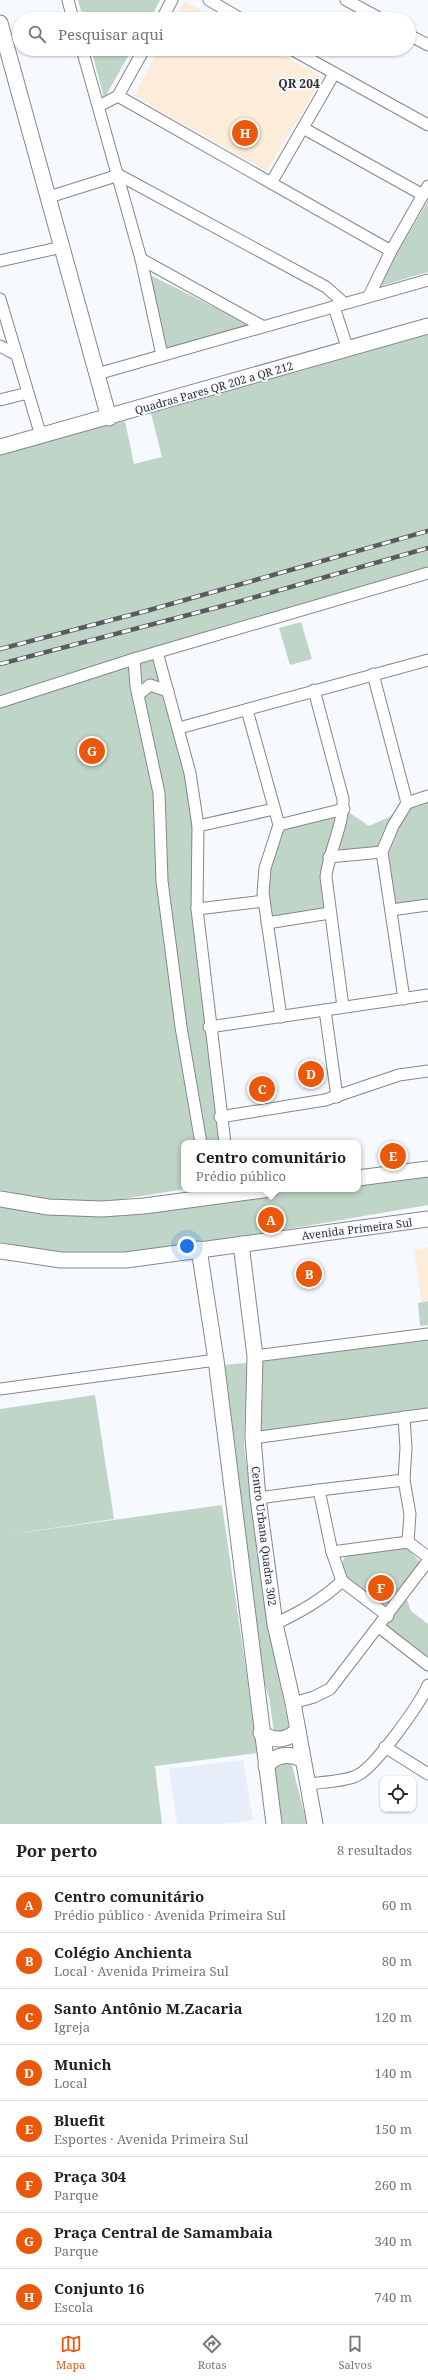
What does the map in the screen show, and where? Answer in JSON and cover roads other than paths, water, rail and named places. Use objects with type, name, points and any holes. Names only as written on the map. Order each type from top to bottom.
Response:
[{"type":"street","points":[[68,0],[71,12]]},
{"type":"street","points":[[166,12],[172,0]]},
{"type":"street","points":[[209,0],[229,12]]},
{"type":"street","points":[[346,0],[368,12]]},
{"type":"street","points":[[0,23],[4,52],[49,197],[109,418]]},
{"type":"street","points":[[416,39],[428,45]]},
{"type":"street","points":[[84,56],[119,176],[141,259],[162,355]]},
{"type":"street","points":[[99,106],[118,96],[140,56]]},
{"type":"street","points":[[303,56],[428,125]]},
{"type":"street","points":[[271,183],[334,74]]},
{"type":"street","points":[[118,96],[391,251]]},
{"type":"street","points":[[303,128],[426,191],[391,251],[369,296]]},
{"type":"street","points":[[49,197],[119,176],[326,287],[339,305],[348,350]]},
{"type":"street","points":[[0,261],[62,246]]},
{"type":"street","points":[[141,259],[262,326]]},
{"type":"street","points":[[97,374],[428,280]]},
{"type":"street","points":[[0,299],[41,436]]},
{"type":"street","name":"Quadras Pares QR 202 a QR 212","points":[[0,447],[109,418],[428,326]]},
{"type":"street","points":[[0,346],[17,355]]},
{"type":"street","points":[[0,400],[28,393]]},
{"type":"street","points":[[0,702],[134,658],[428,573]]},
{"type":"street","points":[[157,652],[179,728],[190,773],[198,826],[196,862],[197,909],[209,1027],[224,1140]]},
{"type":"street","points":[[134,658],[138,695],[156,769],[159,793],[162,881],[181,1027],[200,1140]]},
{"type":"street","points":[[179,728],[428,660]]},
{"type":"street","points":[[373,674],[407,803]]},
{"type":"street","points":[[138,695],[150,685],[168,691]]},
{"type":"street","points":[[314,690],[342,789],[344,809],[329,857],[326,877],[343,1007]]},
{"type":"street","points":[[247,710],[279,825],[265,868],[264,901],[281,1017]]},
{"type":"street","points":[[404,999],[382,852],[393,826],[407,803],[428,796]]},
{"type":"street","points":[[198,826],[274,809]]},
{"type":"street","points":[[279,825],[344,809]]},
{"type":"street","points":[[329,857],[382,852]]},
{"type":"street","points":[[197,909],[264,901]]},
{"type":"street","points":[[391,910],[428,905]]},
{"type":"street","points":[[267,923],[330,913]]},
{"type":"street","points":[[209,1027],[428,995]]},
{"type":"street","points":[[325,1010],[337,1097]]},
{"type":"street","points":[[220,1117],[267,1111],[337,1097],[368,1084],[399,1075],[428,1071]]},
{"type":"street","points":[[361,1178],[428,1169]]},
{"type":"street","points":[[0,1199],[48,1207],[83,1209],[144,1206],[207,1193],[233,1192]]},
{"type":"street","name":"Avenida Primeira Sul","points":[[0,1251],[61,1260],[126,1260],[428,1219]]},
{"type":"street","name":"Centro Urbana Quadra 302","points":[[241,1244],[255,1356],[253,1438],[258,1498],[275,1624],[293,1703],[315,1824]]},
{"type":"street","points":[[199,1250],[216,1360],[274,1824]]},
{"type":"street","points":[[255,1356],[428,1334]]},
{"type":"street","points":[[0,1389],[216,1360]]},
{"type":"street","points":[[253,1438],[428,1414]]},
{"type":"street","points":[[404,1417],[406,1448],[404,1480],[410,1514],[408,1542]]},
{"type":"street","points":[[258,1498],[404,1480]]},
{"type":"street","points":[[319,1490],[332,1552],[342,1581],[388,1616]]},
{"type":"street","points":[[332,1552],[408,1542],[428,1557]]},
{"type":"street","points":[[293,1703],[330,1689],[388,1616],[428,1562]]},
{"type":"street","points":[[275,1624],[306,1610],[325,1597],[342,1581]]},
{"type":"street","points":[[379,1627],[428,1665]]},
{"type":"street","points":[[307,1784],[355,1777],[372,1765],[428,1685]]},
{"type":"street","points":[[262,1733],[272,1739],[283,1739],[298,1730]]},
{"type":"street","points":[[385,1747],[428,1774]]},
{"type":"street","points":[[266,1766],[280,1756],[292,1755],[302,1759]]},
{"type":"railway","points":[[0,649],[146,611],[428,531]]},
{"type":"railway","points":[[0,664],[234,603],[428,548]]},
{"type":"place","name":"Conjunto 16","points":[[245,133]]},
{"type":"place","name":"Praça Central de Samambaia","points":[[92,751]]},
{"type":"place","name":"Munich","points":[[311,1074]]},
{"type":"place","name":"Santo Antônio M.Zacaria","points":[[262,1089]]},
{"type":"place","name":"Bluefit","points":[[393,1156]]},
{"type":"place","name":"Centro comunitário","points":[[271,1220]]},
{"type":"place","name":"Colégio Anchienta","points":[[309,1274]]},
{"type":"place","name":"Praça 304","points":[[381,1588]]},
{"type":"district","name":"QR 204","points":[[299,84]]}]
